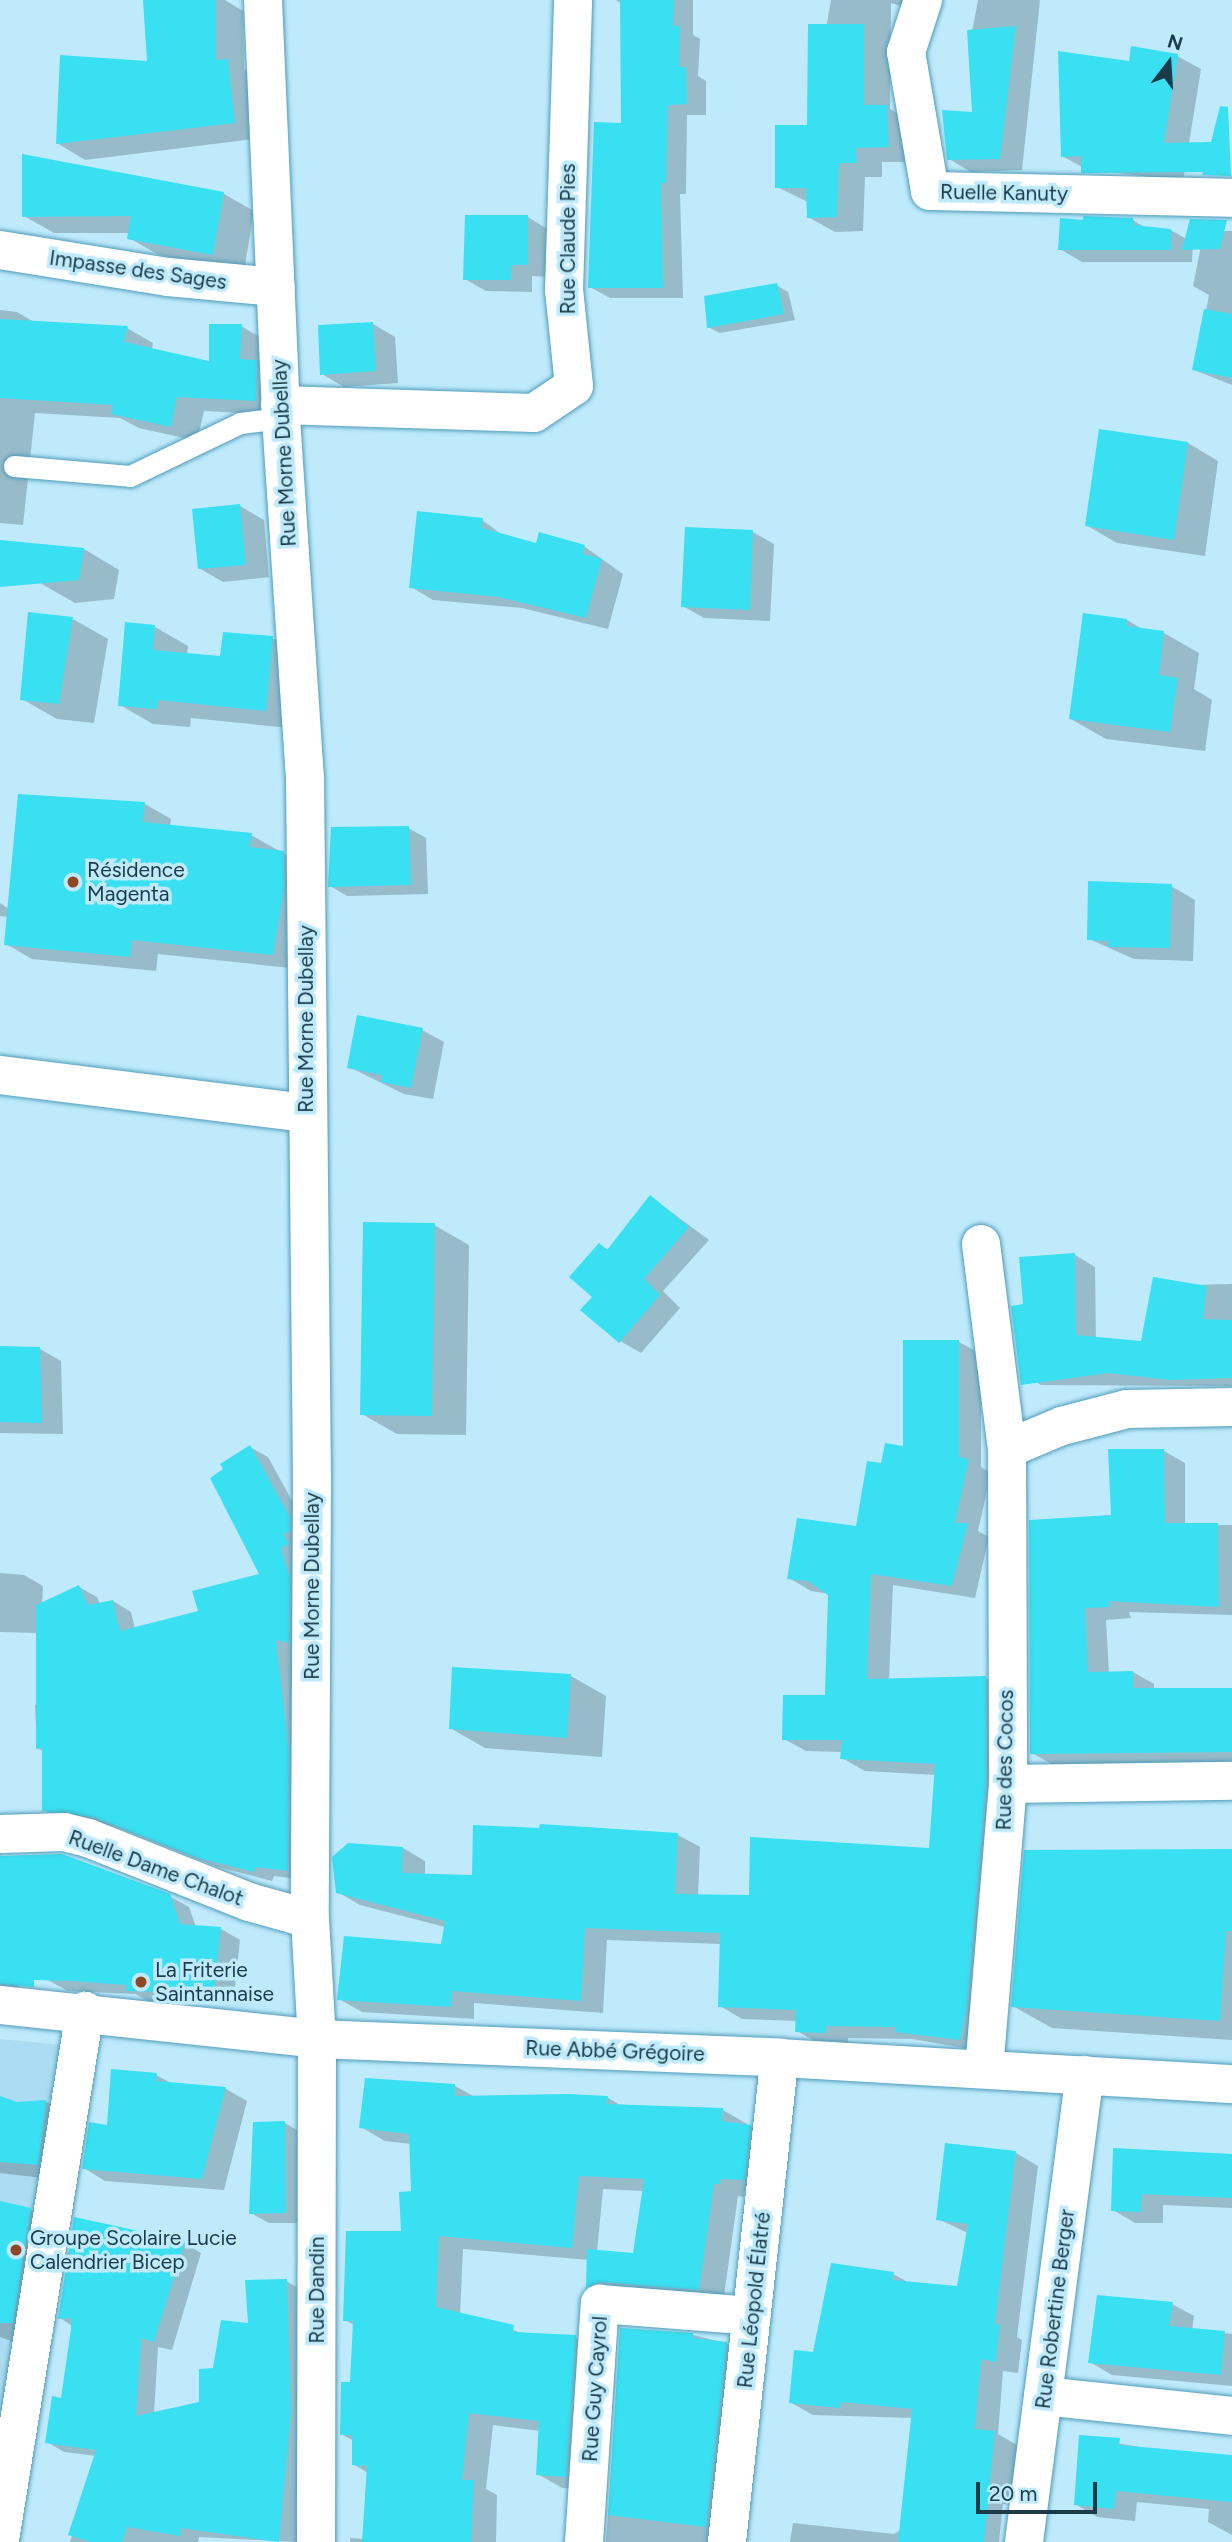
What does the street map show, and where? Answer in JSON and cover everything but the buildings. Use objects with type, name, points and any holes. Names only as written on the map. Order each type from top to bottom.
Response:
[{"type":"street","name":"Rue Morne Dubellay","points":[[263,0],[280,411],[305,777],[306,1113],[312,1483],[310,1919],[317,2039]]},
{"type":"street","name":"Rue Claude Pies","points":[[280,411],[534,413],[574,386],[564,290],[573,0]]},
{"type":"street","name":"Ruelle Kanuty","points":[[923,0],[906,52],[930,191],[1232,198]]},
{"type":"street","name":"Impasse des Sages","points":[[0,250],[168,278],[276,288]]},
{"type":"street","points":[[0,1075],[306,1113]]},
{"type":"street","name":"Rue des Cocos","points":[[981,1244],[1007,1449],[1008,1784],[984,2069]]},
{"type":"street","points":[[1007,1449],[1062,1426],[1126,1409],[1232,1407]]},
{"type":"street","points":[[1008,1784],[1232,1781]]},
{"type":"street","name":"Ruelle Dame Chalot","points":[[0,1834],[64,1832],[88,1838],[250,1902],[310,1919]]},
{"type":"street","name":"Rue Abbé Grégoire","points":[[0,2005],[85,2011],[317,2039],[780,2058],[1232,2084]]},
{"type":"street","points":[[0,2540],[85,2011]]},
{"type":"street","name":"Rue Dandin","points":[[316,2542],[317,2039]]},
{"type":"street","name":"Rue Léopold Élatré","points":[[727,2542],[780,2058]]},
{"type":"street","name":"Rue Robertine Berger","points":[[1024,2542],[1085,2075]]},
{"type":"street","name":"Rue Guy Cayrol","points":[[584,2542],[600,2304],[752,2316]]},
{"type":"street","points":[[1043,2396],[1232,2416]]},
{"type":"lane","points":[[14,466],[130,476],[240,423],[280,411]]},
{"type":"shaded area","name":"Groupe Scolaire Lucie Calendrier Bicep","points":[[0,2039],[64,2045],[0,2464]]},
{"type":"place","name":"Résidence Magenta","points":[[73,882]]},
{"type":"place","name":"La Friterie Saintannaise","points":[[141,1982]]},
{"type":"place","name":"Groupe Scolaire Lucie Calendrier Bicep","points":[[16,2250]]}]
